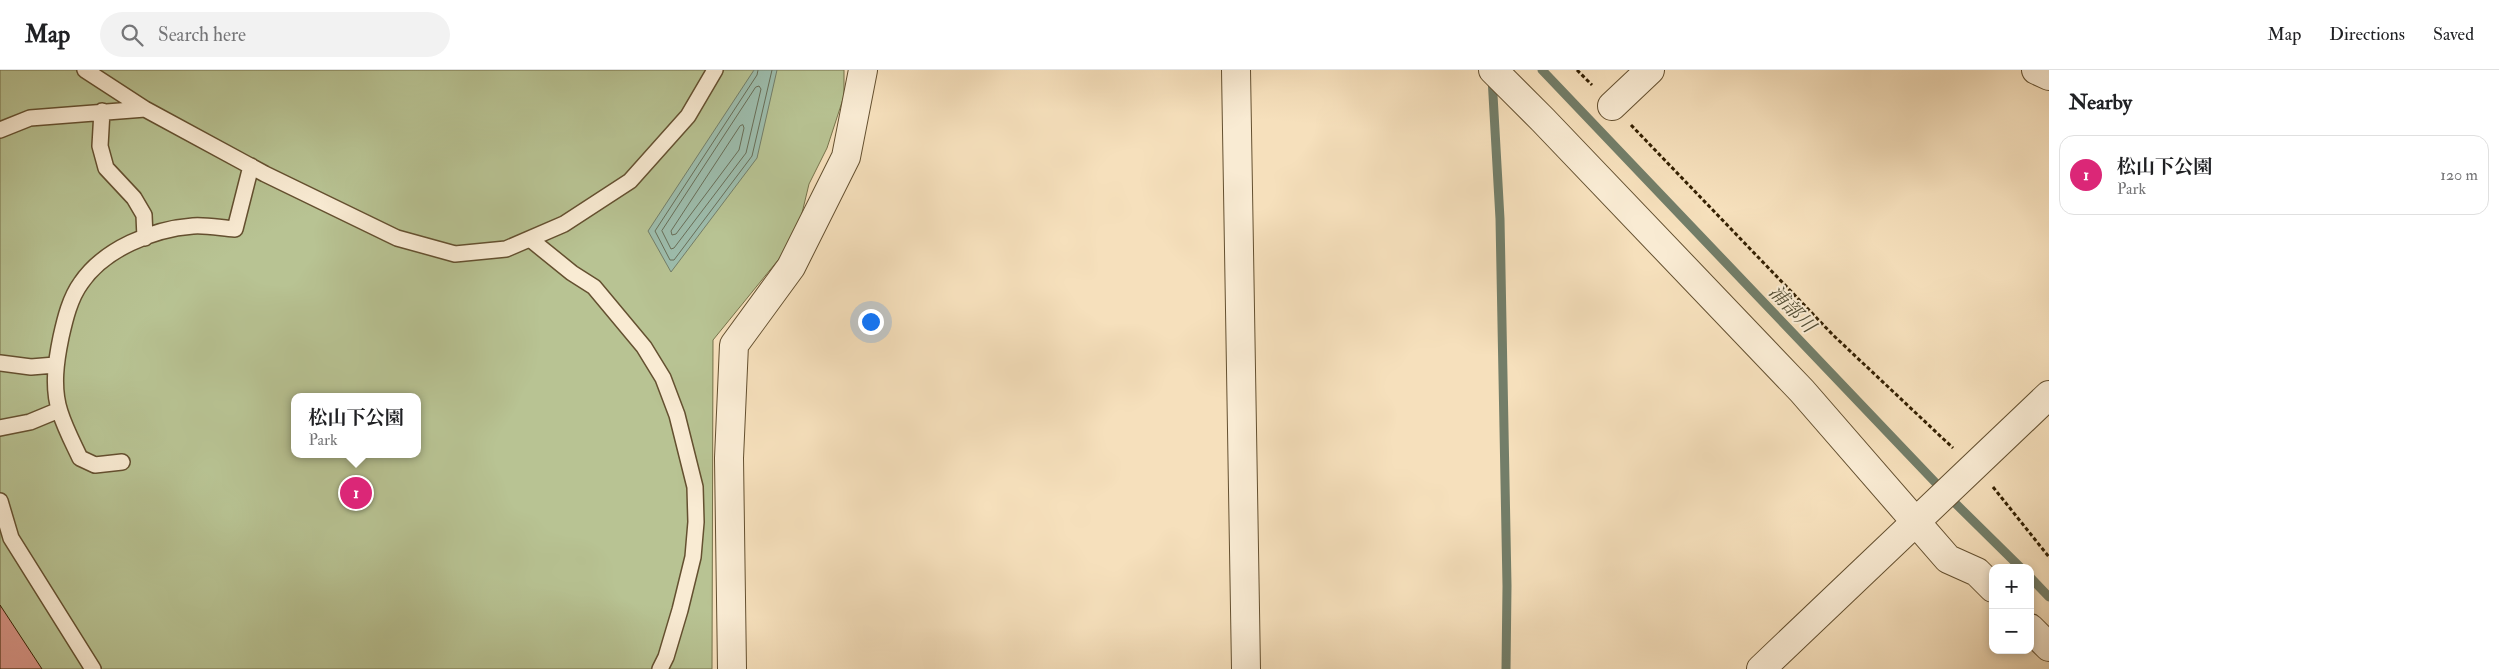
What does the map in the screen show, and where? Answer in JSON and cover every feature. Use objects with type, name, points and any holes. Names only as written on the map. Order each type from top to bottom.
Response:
[{"type":"street","points":[[732,669],[728,458],[734,344],[791,267],[846,157],[862,70]]},
{"type":"street","points":[[1236,70],[1246,669]]},
{"type":"street","points":[[1493,70],[1550,127],[1802,391],[1917,520],[1948,559],[1977,572],[1989,584]]},
{"type":"street","points":[[1612,106],[1650,70]]},
{"type":"street","points":[[2036,70],[2049,76]]},
{"type":"street","points":[[1761,669],[2049,395]]},
{"type":"street","points":[[2034,632],[2049,648]]},
{"type":"lane","points":[[85,70],[145,109],[251,166],[398,238],[455,254],[506,249],[530,239],[564,224],[630,181],[688,116],[716,70]]},
{"type":"lane","points":[[0,130],[30,118],[145,109]]},
{"type":"lane","points":[[102,111],[100,146],[106,168],[134,198],[144,215],[145,238]]},
{"type":"lane","points":[[122,462],[95,465],[80,458],[59,410],[55,365],[64,320],[80,284],[102,260],[145,238],[167,230],[194,226],[235,230],[251,166]]},
{"type":"lane","points":[[530,239],[572,273],[594,287],[644,347],[663,378],[677,415],[695,487],[696,522],[692,557],[680,610],[666,657],[660,669]]},
{"type":"lane","points":[[0,363],[31,367],[55,365]]},
{"type":"lane","points":[[0,428],[30,422],[59,410]]},
{"type":"lane","points":[[0,501],[11,538],[93,669]]},
{"type":"path","points":[[1577,70],[1833,335],[1973,466],[2005,499],[2049,557]]},
{"type":"green space","points":[[0,70],[844,70],[844,96],[827,148],[809,184],[796,238],[713,340],[712,669],[0,669]]},
{"type":"water","points":[[754,70],[777,70],[757,158],[671,272],[648,231]]},
{"type":"building","points":[[0,605],[42,669],[0,669]]},
{"type":"waterway","name":"浦部川","points":[[1542,70],[1953,501],[2017,564]]},
{"type":"waterway","points":[[1492,77],[1500,219],[1507,586],[1506,669]]},
{"type":"waterway","name":"浦部川","points":[[2034,581],[2049,597]]},
{"type":"place","name":"松山下公園","points":[[356,493]]}]
